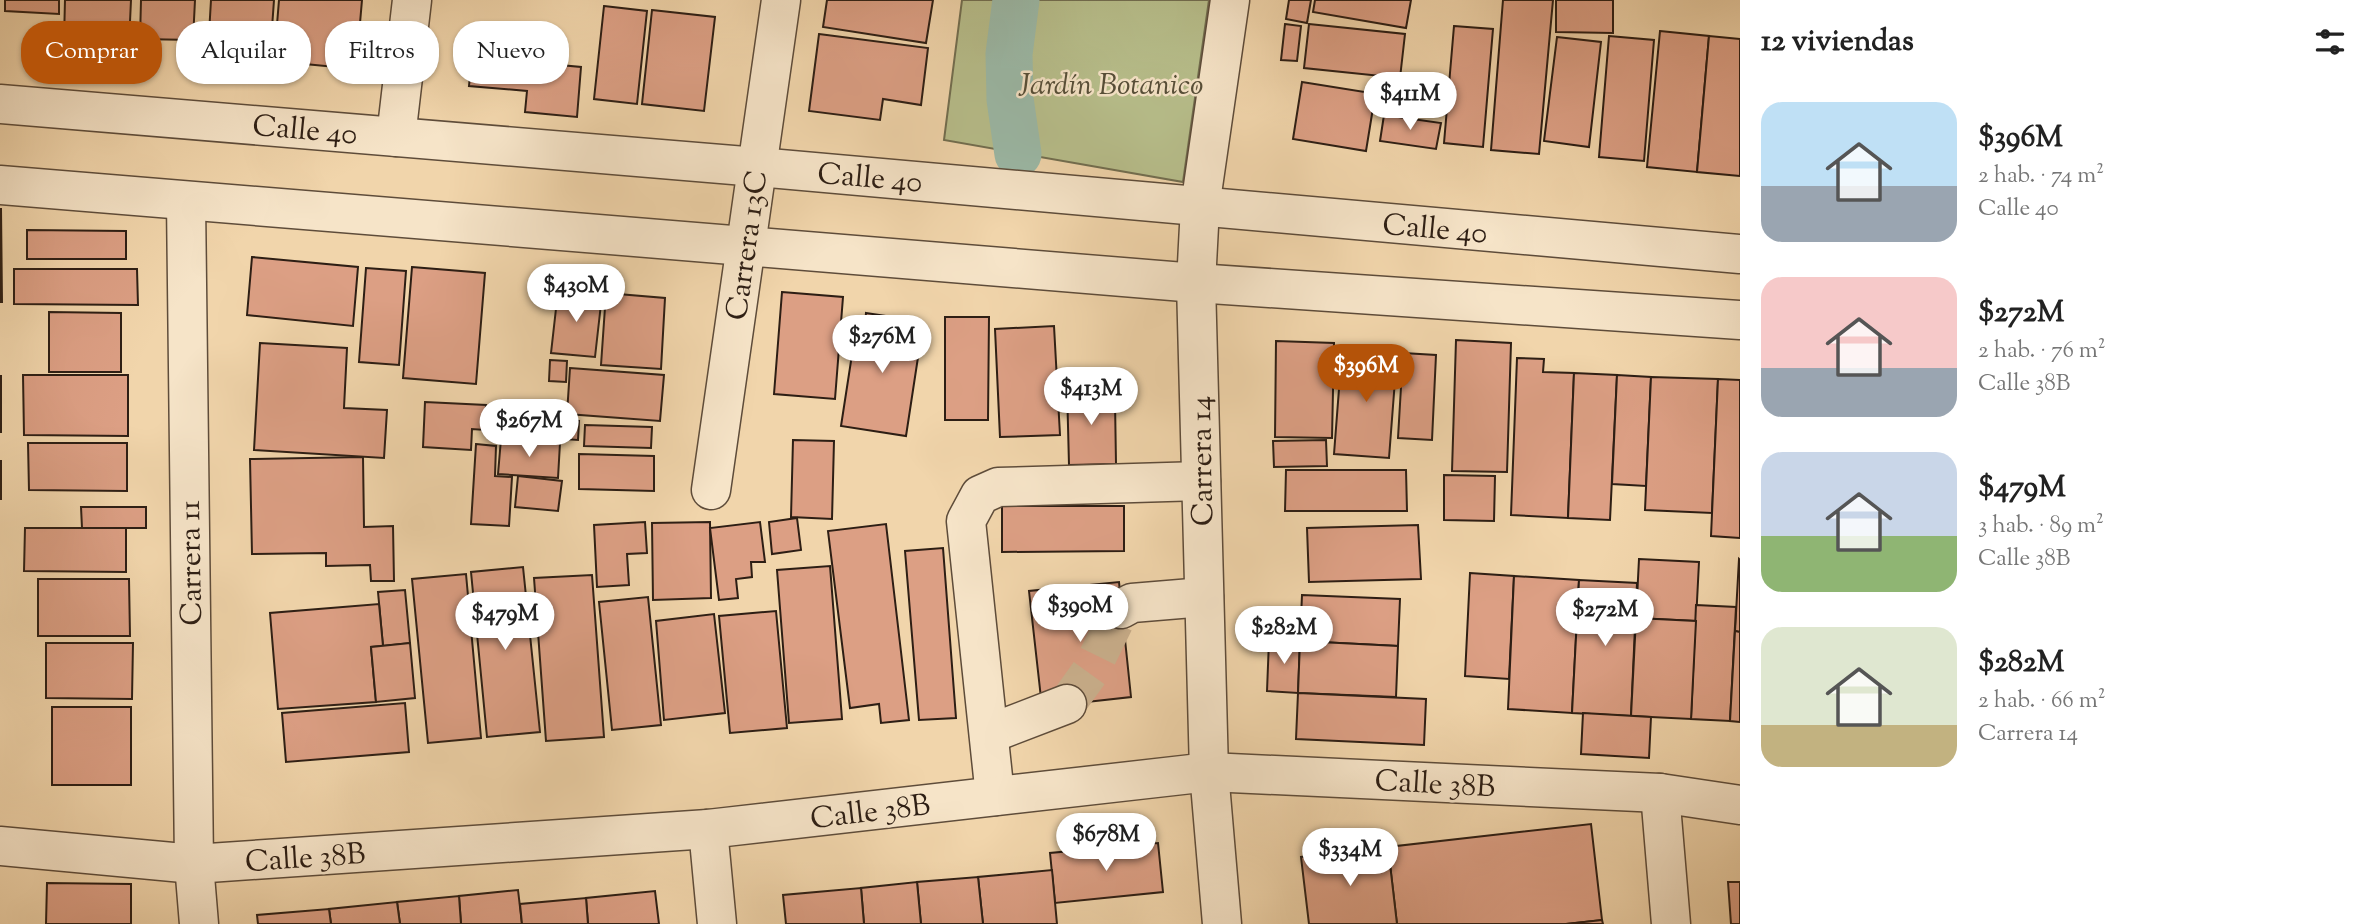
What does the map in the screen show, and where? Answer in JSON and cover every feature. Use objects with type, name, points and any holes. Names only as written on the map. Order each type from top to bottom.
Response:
[{"type":"street","points":[[396,137],[412,0]]},
{"type":"street","name":"Carrera 13C","points":[[711,490],[780,0]]},
{"type":"street","name":"Carrera 14","points":[[1222,924],[1209,772],[1196,283],[1200,207],[1230,0]]},
{"type":"street","name":"Calle 40","points":[[0,104],[757,167],[1740,254]]},
{"type":"street","points":[[0,185],[1196,283],[1740,320]]},
{"type":"street","name":"Carrera 11","points":[[186,201],[194,864],[199,924]]},
{"type":"street","points":[[995,796],[966,521],[980,495],[999,487],[1201,481]]},
{"type":"street","points":[[1121,609],[1132,603],[1204,597]]},
{"type":"street","points":[[989,734],[1067,704]]},
{"type":"street","name":"Calle 38B","points":[[0,846],[194,864],[708,829],[1209,772],[1660,793],[1740,805]]},
{"type":"street","points":[[1660,793],[1671,924]]},
{"type":"street","points":[[708,829],[717,924]]},
{"type":"green space","name":"Jardín Botanico","points":[[962,0],[1209,0],[1183,182],[944,140]]},
{"type":"building","points":[[5,0],[59,0],[59,14],[5,11]]},
{"type":"building","points":[[65,0],[131,0],[130,21],[64,21]]},
{"type":"building","points":[[141,0],[195,0],[194,21],[176,21],[176,40],[162,39],[162,21],[140,21]]},
{"type":"building","points":[[211,0],[274,0],[272,21],[210,21]]},
{"type":"building","points":[[279,0],[362,0],[360,21],[325,21],[325,66],[311,65],[311,21],[277,21]]},
{"type":"building","points":[[827,0],[933,0],[926,43],[823,27]]},
{"type":"building","points":[[1289,0],[1311,0],[1307,23],[1286,19]]},
{"type":"building","points":[[1315,0],[1411,0],[1406,28],[1313,12]]},
{"type":"building","points":[[1503,0],[1553,0],[1539,154],[1491,150]]},
{"type":"building","points":[[1556,0],[1613,0],[1613,33],[1556,32]]},
{"type":"building","points":[[604,6],[647,11],[637,104],[594,99]]},
{"type":"building","points":[[652,10],[715,17],[704,111],[642,104]]},
{"type":"building","points":[[1285,24],[1301,26],[1297,61],[1281,60]]},
{"type":"building","points":[[1309,24],[1405,34],[1400,78],[1304,68]]},
{"type":"building","points":[[1454,26],[1493,29],[1483,147],[1444,143]]},
{"type":"building","points":[[1660,31],[1709,36],[1697,172],[1647,167]]},
{"type":"building","points":[[819,34],[928,48],[921,105],[883,99],[880,120],[809,111]]},
{"type":"building","points":[[1609,36],[1654,40],[1644,161],[1599,157]]},
{"type":"building","points":[[1709,36],[1740,39],[1740,176],[1697,172]]},
{"type":"building","points":[[1557,37],[1601,42],[1589,147],[1544,141]]},
{"type":"building","points":[[569,66],[581,67],[577,117],[525,112],[527,91],[469,86],[569,84]]},
{"type":"building","points":[[1302,82],[1396,97],[1393,111],[1373,108],[1366,151],[1293,139]]},
{"type":"building","points":[[1384,115],[1441,123],[1436,149],[1380,141]]},
{"type":"building","points":[[1,209],[2,302],[0,302]]},
{"type":"building","points":[[27,230],[126,231],[126,259],[27,259]]},
{"type":"building","points":[[252,257],[358,267],[353,326],[247,315]]},
{"type":"building","points":[[412,267],[485,273],[476,384],[403,378]]},
{"type":"building","points":[[366,268],[406,271],[399,365],[359,362]]},
{"type":"building","points":[[14,269],[137,269],[138,305],[14,304]]},
{"type":"building","points":[[558,291],[602,295],[595,357],[551,353]]},
{"type":"building","points":[[782,292],[843,297],[835,399],[774,394]]},
{"type":"building","points":[[606,293],[665,298],[661,369],[601,365]]},
{"type":"building","points":[[49,312],[121,313],[121,372],[49,372]]},
{"type":"building","points":[[866,313],[913,320],[912,329],[922,331],[906,436],[841,426],[857,322],[865,323]]},
{"type":"building","points":[[945,317],[989,317],[988,420],[945,420]]},
{"type":"building","points":[[1054,326],[1060,435],[1000,437],[995,329]]},
{"type":"building","points":[[1456,340],[1511,343],[1507,472],[1452,471]]},
{"type":"building","points":[[1276,341],[1334,343],[1332,438],[1275,437]]},
{"type":"building","points":[[260,343],[347,348],[344,408],[387,410],[384,458],[254,450]]},
{"type":"building","points":[[1342,350],[1397,354],[1389,458],[1334,454]]},
{"type":"building","points":[[1403,353],[1436,355],[1432,440],[1398,438]]},
{"type":"building","points":[[1517,358],[1544,359],[1543,372],[1574,373],[1568,518],[1511,515]]},
{"type":"building","points":[[550,360],[567,361],[566,382],[549,381]]},
{"type":"building","points":[[570,368],[664,375],[660,421],[567,414]]},
{"type":"building","points":[[1574,373],[1617,375],[1610,520],[1568,518]]},
{"type":"building","points":[[23,375],[128,375],[128,436],[24,435]]},
{"type":"building","points":[[1617,375],[1651,377],[1646,486],[1612,484]]},
{"type":"building","points":[[1,376],[1,432],[0,432]]},
{"type":"building","points":[[1651,377],[1718,379],[1712,513],[1645,510]]},
{"type":"building","points":[[1718,379],[1740,380],[1740,538],[1711,536]]},
{"type":"building","points":[[1101,386],[1101,401],[1115,401],[1116,464],[1069,465],[1067,387]]},
{"type":"building","points":[[425,402],[486,405],[485,430],[472,429],[471,450],[423,447]]},
{"type":"building","points":[[492,416],[579,421],[578,440],[490,434]]},
{"type":"building","points":[[585,425],[652,427],[651,448],[584,446]]},
{"type":"building","points":[[501,439],[560,443],[558,478],[498,474]]},
{"type":"building","points":[[793,440],[834,441],[832,519],[791,517]]},
{"type":"building","points":[[1326,440],[1327,466],[1274,467],[1273,441]]},
{"type":"building","points":[[28,443],[127,443],[127,491],[29,490]]},
{"type":"building","points":[[476,444],[496,446],[495,476],[512,477],[509,526],[471,524]]},
{"type":"building","points":[[579,454],[654,456],[654,491],[579,489]]},
{"type":"building","points":[[363,457],[364,527],[393,526],[394,581],[371,581],[370,565],[326,566],[326,553],[252,554],[250,459]]},
{"type":"building","points":[[1,461],[1,499],[0,499]]},
{"type":"building","points":[[1286,470],[1406,470],[1407,511],[1285,511]]},
{"type":"building","points":[[1444,475],[1495,476],[1494,521],[1444,520]]},
{"type":"building","points":[[518,476],[562,481],[558,511],[515,507]]},
{"type":"building","points":[[1002,506],[1124,506],[1124,551],[1002,552]]},
{"type":"building","points":[[81,507],[146,507],[146,528],[82,528]]},
{"type":"building","points":[[797,518],[801,550],[772,554],[769,522]]},
{"type":"building","points":[[645,522],[647,553],[627,554],[629,585],[597,587],[594,525]]},
{"type":"building","points":[[710,522],[711,598],[653,600],[652,523]]},
{"type":"building","points":[[760,522],[765,562],[751,562],[752,577],[736,579],[738,598],[719,600],[710,528]]},
{"type":"building","points":[[886,524],[909,720],[881,723],[879,704],[850,708],[828,531]]},
{"type":"building","points":[[1418,525],[1421,579],[1309,582],[1307,528]]},
{"type":"building","points":[[25,528],[126,528],[126,572],[24,571]]},
{"type":"building","points":[[943,548],[956,718],[919,720],[905,551]]},
{"type":"building","points":[[1639,559],[1699,562],[1696,621],[1636,618]]},
{"type":"building","points":[[1740,560],[1740,632],[1735,631]]},
{"type":"building","points":[[830,566],[842,719],[789,723],[777,570]]},
{"type":"building","points":[[523,567],[540,732],[487,737],[471,572]]},
{"type":"building","points":[[1470,573],[1514,576],[1509,679],[1465,676]]},
{"type":"building","points":[[466,574],[481,738],[428,743],[412,579]]},
{"type":"building","points":[[592,575],[604,737],[546,741],[534,578]]},
{"type":"building","points":[[1514,576],[1579,580],[1572,713],[1508,709]]},
{"type":"building","points":[[38,579],[129,579],[130,636],[38,636]]},
{"type":"building","points":[[1579,580],[1637,583],[1631,716],[1572,713]]},
{"type":"building","points":[[1119,582],[1131,697],[1042,707],[1029,591]]},
{"type":"building","points":[[405,590],[410,643],[383,646],[378,592]]},
{"type":"building","points":[[1302,595],[1400,599],[1398,646],[1300,641]]},
{"type":"building","points":[[648,597],[661,725],[612,730],[599,602]]},
{"type":"building","points":[[379,604],[383,646],[371,647],[376,702],[278,709],[270,613]]},
{"type":"building","points":[[1696,605],[1736,607],[1730,721],[1691,719]]},
{"type":"building","points":[[776,611],[787,728],[730,733],[719,616]]},
{"type":"building","points":[[714,614],[725,713],[664,720],[656,621]]},
{"type":"building","points":[[1636,618],[1696,621],[1691,719],[1631,716]]},
{"type":"building","points":[[1735,631],[1740,632],[1740,722],[1730,721]]},
{"type":"building","points":[[1269,640],[1300,641],[1298,693],[1267,691]]},
{"type":"building","points":[[1300,641],[1398,646],[1396,697],[1298,693]]},
{"type":"building","points":[[46,643],[133,643],[132,699],[46,698]]},
{"type":"building","points":[[410,643],[415,698],[376,702],[371,647]]},
{"type":"building","points":[[1298,693],[1426,699],[1424,745],[1296,739]]},
{"type":"building","points":[[405,703],[409,752],[286,762],[282,713]]},
{"type":"building","points":[[52,707],[131,707],[131,785],[52,785]]},
{"type":"building","points":[[1583,713],[1651,717],[1649,758],[1581,754]]},
{"type":"building","points":[[1591,824],[1602,920],[1566,924],[1397,924],[1388,847]]},
{"type":"building","points":[[1158,843],[1163,892],[1055,903],[1050,853]]},
{"type":"building","points":[[1388,847],[1397,924],[1309,924],[1301,857]]},
{"type":"building","points":[[1052,870],[1057,924],[983,924],[978,877]]},
{"type":"building","points":[[978,877],[983,924],[921,924],[917,882]]},
{"type":"building","points":[[917,882],[921,924],[864,924],[861,888]]},
{"type":"building","points":[[1728,882],[1740,882],[1740,924],[1731,924]]},
{"type":"building","points":[[47,883],[131,884],[131,924],[46,924]]},
{"type":"building","points":[[861,888],[864,924],[786,924],[783,895]]},
{"type":"building","points":[[518,890],[522,924],[461,924],[459,896]]},
{"type":"building","points":[[655,891],[659,924],[588,924],[586,898]]},
{"type":"building","points":[[459,896],[461,924],[400,924],[397,902]]},
{"type":"building","points":[[586,898],[588,924],[522,924],[520,904]]},
{"type":"building","points":[[397,902],[400,924],[331,924],[329,909]]},
{"type":"building","points":[[329,909],[331,924],[258,924],[257,915]]},
{"type":"building","points":[[1602,920],[1603,924],[1566,924]]},
{"type":"waterway","points":[[1016,0],[1009,54],[1010,99],[1018,154]]},
{"type":"tunnel","points":[[1067,704],[1090,672],[1121,609]]}]
